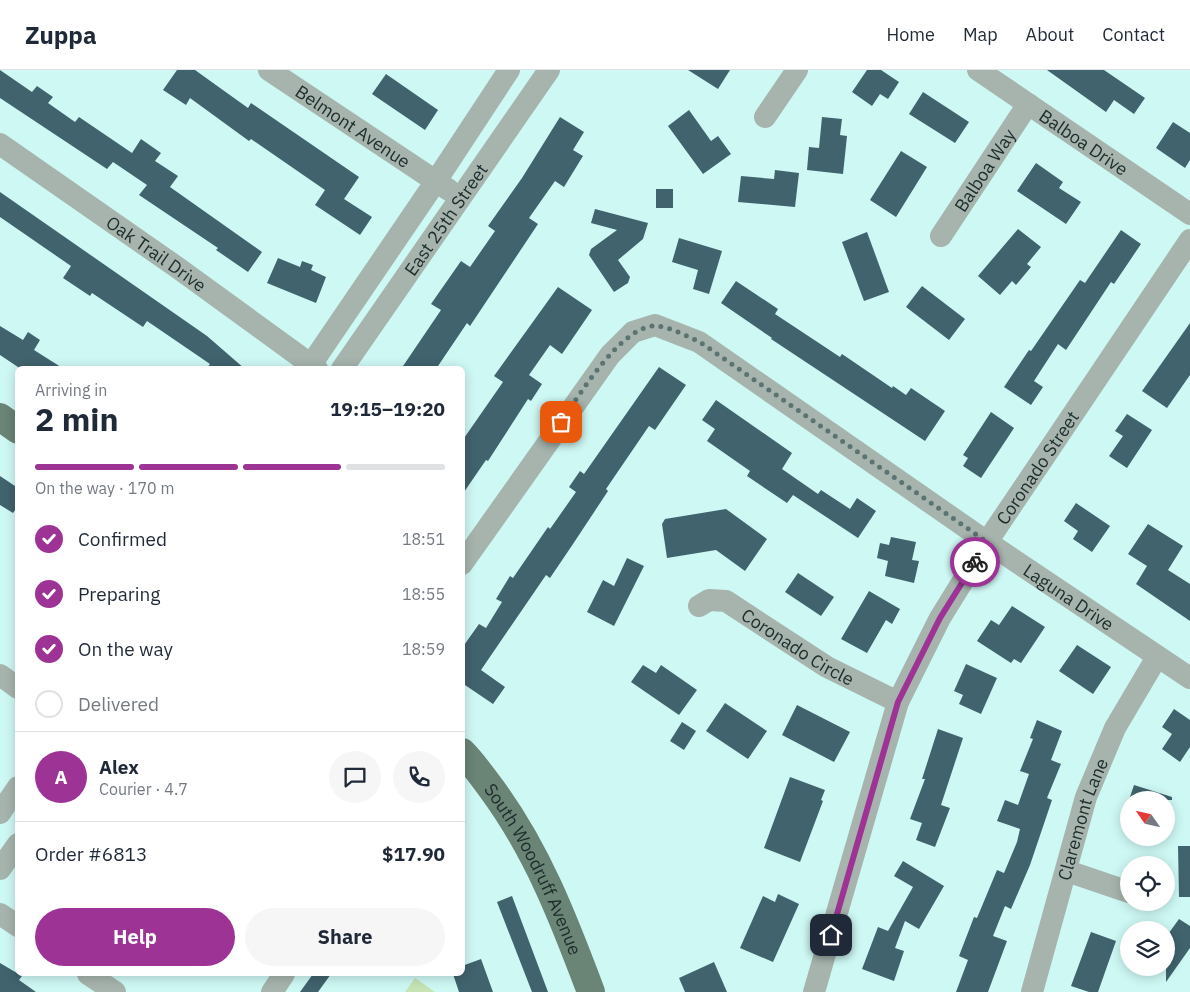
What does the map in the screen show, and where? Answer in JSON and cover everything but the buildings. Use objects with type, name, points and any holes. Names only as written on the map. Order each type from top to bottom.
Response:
[{"type":"main road","points":[[0,417],[15,428]]},
{"type":"main road","name":"South Woodruff Avenue","points":[[465,756],[508,812],[528,842],[545,876],[591,992]]},
{"type":"street","name":"Belmont Avenue","points":[[269,70],[460,197]]},
{"type":"street","name":"East 25th Street","points":[[313,366],[509,70]]},
{"type":"street","name":"East 25th Street","points":[[344,366],[549,70]]},
{"type":"street","points":[[765,117],[797,70]]},
{"type":"street","name":"Balboa Drive","points":[[978,70],[1190,214]]},
{"type":"street","name":"Balboa Way","points":[[942,236],[1028,104]]},
{"type":"street","name":"Oak Trail Drive","points":[[0,144],[178,268],[311,366]]},
{"type":"street","name":"Coronado Street","points":[[814,992],[898,702],[940,618],[987,542],[1190,240]]},
{"type":"street","name":"Laguna Drive","points":[[465,560],[610,355],[633,332],[655,326],[678,332],[700,342],[987,542],[1190,678]]},
{"type":"street","name":"Coronado Circle","points":[[699,606],[709,600],[726,601],[827,667],[898,702]]},
{"type":"street","name":"Claremont Lane","points":[[1032,992],[1086,797],[1115,728],[1157,657]]},
{"type":"street","points":[[0,675],[15,686]]},
{"type":"street","points":[[0,813],[15,792]]},
{"type":"street","points":[[0,869],[15,848]]},
{"type":"street","points":[[1067,871],[1120,889]]},
{"type":"street","points":[[0,914],[15,924]]},
{"type":"street","points":[[91,976],[115,992]]},
{"type":"street","points":[[272,992],[283,976]]},
{"type":"green space","points":[[415,978],[435,992],[405,992]]},
{"type":"way so far","points":[[561,422],[610,355],[633,332],[655,326],[678,332],[700,342],[987,542],[975,562]]},
{"type":"route","points":[[831,935],[898,702],[940,618],[975,562]]}]
